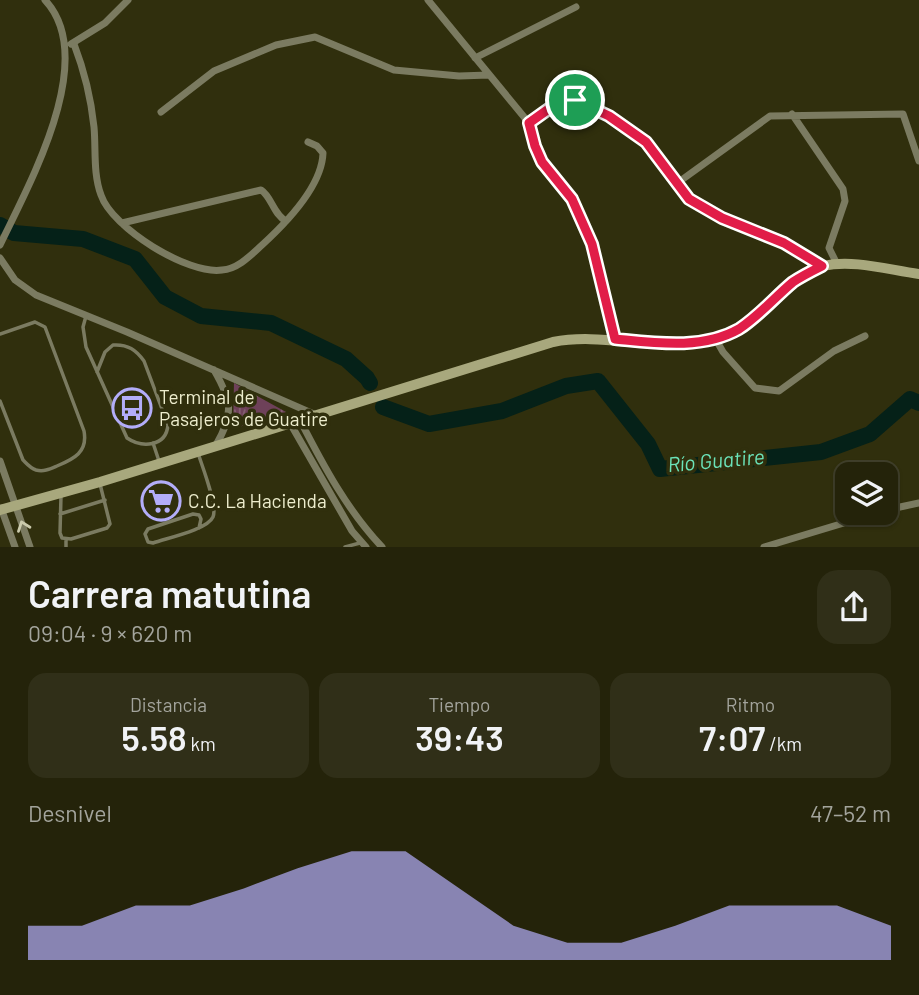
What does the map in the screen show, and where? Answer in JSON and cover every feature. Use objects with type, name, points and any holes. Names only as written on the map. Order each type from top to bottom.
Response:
[{"type":"main road","points":[[1,508],[100,482],[553,342],[615,339],[683,343],[715,338],[739,328],[791,284],[822,266],[836,264],[919,274]]},
{"type":"street","points":[[0,245],[49,139],[64,82],[63,44],[52,8],[45,0]]},
{"type":"street","points":[[63,44],[74,44],[105,23],[128,0]]},
{"type":"street","points":[[428,0],[529,123],[542,162],[572,199],[592,244],[615,339]]},
{"type":"street","points":[[475,58],[576,7]]},
{"type":"street","points":[[161,112],[214,71],[276,45],[315,37],[394,70],[459,76],[489,75]]},
{"type":"street","points":[[74,44],[87,85],[100,192],[108,211],[168,257],[213,271],[226,270],[253,254],[286,221],[304,197],[323,159],[323,153],[317,146],[308,142]]},
{"type":"street","points":[[529,123],[557,103],[575,100],[609,116],[646,142],[689,199],[722,218],[784,243],[822,266]]},
{"type":"street","points":[[792,114],[843,189],[845,201],[829,248],[836,264]]},
{"type":"street","points":[[676,184],[770,116],[903,114],[916,145],[919,161]]},
{"type":"street","points":[[121,223],[261,190],[267,194],[281,218],[286,221]]},
{"type":"street","points":[[0,258],[15,281],[25,288],[316,415]]},
{"type":"street","points":[[715,338],[723,352],[755,388],[779,391],[834,351],[865,336]]},
{"type":"street","points":[[214,369],[225,389],[229,412],[227,423],[216,445]]},
{"type":"street","points":[[295,422],[352,531],[364,545]]},
{"type":"street","points":[[295,422],[351,508],[382,547]]},
{"type":"street","points":[[0,461],[30,547]]},
{"type":"street","points":[[898,507],[919,503]]},
{"type":"street","points":[[1,508],[15,547]]},
{"type":"street","points":[[764,547],[837,525]]},
{"type":"lane","points":[[86,316],[83,336],[97,372],[127,438],[137,444],[153,443],[164,436],[168,425],[138,353],[128,346],[113,345],[105,352],[97,372]]},
{"type":"lane","points":[[0,334],[35,322],[45,327],[84,431],[84,448],[72,461],[44,471],[36,470],[23,460],[2,412],[0,401]]},
{"type":"lane","points":[[120,345],[127,332]]},
{"type":"lane","points":[[153,443],[160,463]]},
{"type":"lane","points":[[197,451],[215,509],[211,520],[199,528],[153,543],[148,542],[145,534],[148,529],[193,514],[199,515],[201,519],[199,528]]},
{"type":"lane","points":[[66,539],[107,528],[110,519],[100,482]]},
{"type":"lane","points":[[61,493],[60,533],[66,539],[66,547]]},
{"type":"lane","points":[[60,514],[105,500]]},
{"type":"lane","points":[[345,547],[364,545]]},
{"type":"green space","points":[[234,383],[286,412],[233,429]]},
{"type":"waterway","name":"Río Guatire","points":[[0,225],[14,233],[83,239],[135,259],[165,297],[201,316],[271,323],[346,359],[370,383]]},
{"type":"waterway","name":"Río Guatire","points":[[383,407],[429,424],[502,411],[566,386],[598,381],[648,444],[660,469],[821,452],[870,434],[910,399],[919,403]]},
{"type":"place","name":"Terminal de Pasajeros de Guatire","points":[[132,408]]},
{"type":"place","name":"C.C. La Hacienda","points":[[161,501]]},
{"type":"route","points":[[575,100],[609,116],[646,142],[689,199],[722,218],[784,243],[822,266],[799,278],[750,320],[728,334],[699,342],[683,343],[615,339],[592,244],[572,199],[542,162],[529,123],[557,103],[575,100]]}]
